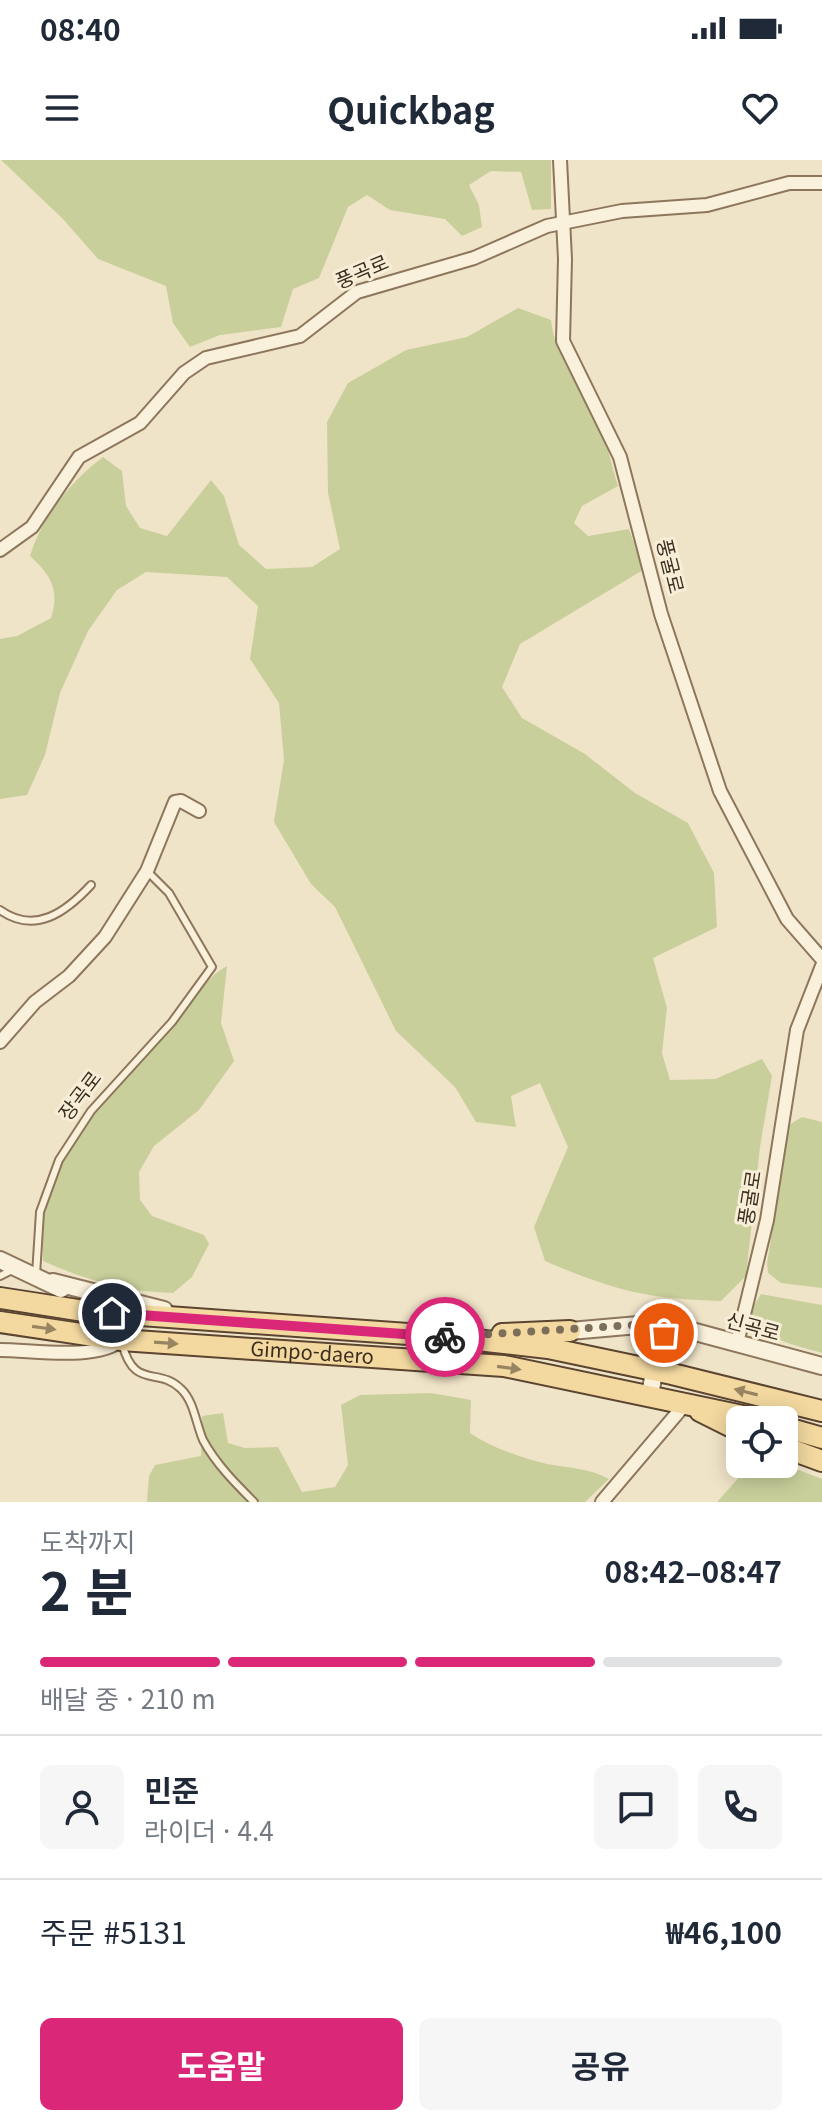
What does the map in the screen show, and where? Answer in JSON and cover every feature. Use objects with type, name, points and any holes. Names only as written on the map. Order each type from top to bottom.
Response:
[{"type":"main road","name":"Gimpo-daero","points":[[0,1298],[84,1311],[450,1337],[548,1348],[822,1411]]},
{"type":"main road","name":"Gimpo-daero","points":[[0,1322],[121,1340],[504,1366],[726,1412]]},
{"type":"main road","points":[[450,1337],[570,1331]]},
{"type":"main road","points":[[686,1403],[726,1424]]},
{"type":"main road","points":[[798,1431],[822,1438]]},
{"type":"main road","points":[[798,1452],[822,1461]]},
{"type":"street","name":"풍굴로","points":[[560,160],[563,341],[620,457],[661,614],[710,766],[730,815],[787,919],[822,959]]},
{"type":"street","name":"풍곡로","points":[[0,550],[32,527],[79,457],[149,416],[192,366],[225,351],[300,336],[357,292],[474,258],[562,222],[639,209],[691,208],[777,185],[822,183]]},
{"type":"street","points":[[0,1042],[35,1002],[96,948],[147,871],[175,802],[181,801],[199,811]]},
{"type":"street","name":"풍굴로","points":[[737,1343],[767,1220],[797,1030],[822,966]]},
{"type":"street","points":[[7,1263],[53,1282],[221,1323]]},
{"type":"street","points":[[53,1282],[84,1311],[89,1320],[89,1335]]},
{"type":"street","name":"신곡로","points":[[570,1331],[650,1324],[673,1326],[822,1366]]},
{"type":"street","points":[[650,1395],[660,1338],[673,1326]]},
{"type":"street","points":[[0,1350],[94,1353],[112,1348],[121,1340]]},
{"type":"street","points":[[602,1502],[686,1403]]},
{"type":"lane","name":"장곡로","points":[[36,1275],[40,1212],[59,1160],[91,1111],[167,1029],[212,967],[169,893],[147,871]]},
{"type":"lane","points":[[0,910],[18,919],[41,921],[75,902],[91,885]]},
{"type":"lane","points":[[0,1276],[9,1274],[7,1263]]},
{"type":"lane","points":[[121,1340],[125,1356],[134,1369],[151,1378],[173,1383],[185,1393],[215,1459],[254,1502]]},
{"type":"green space","points":[[1,160],[551,160],[551,209],[532,210],[521,172],[491,171],[469,185],[479,205],[482,227],[462,236],[445,219],[390,210],[367,195],[348,207],[319,278],[293,289],[281,327],[220,335],[190,347],[173,323],[166,286],[98,259],[63,219]]},
{"type":"green space","points":[[518,308],[551,320],[563,360],[601,428],[618,486],[582,506],[574,523],[588,536],[629,529],[643,570],[520,644],[502,687],[522,718],[585,754],[635,793],[688,823],[714,873],[717,927],[653,958],[667,1008],[662,1053],[670,1080],[715,1079],[762,1059],[772,1076],[760,1147],[746,1276],[721,1301],[671,1298],[630,1291],[545,1261],[534,1227],[568,1147],[540,1083],[511,1096],[516,1127],[476,1122],[455,1087],[396,1031],[335,907],[311,884],[274,822],[284,760],[279,703],[250,659],[258,606],[227,577],[146,572],[117,590],[88,631],[60,693],[45,755],[27,795],[0,799],[0,639],[17,636],[51,618],[54,608],[52,584],[30,556],[50,514],[80,477],[103,457],[122,471],[126,506],[140,528],[167,536],[211,480],[224,496],[239,545],[266,569],[312,567],[340,549],[328,493],[327,422],[348,383],[406,350],[467,337]]},
{"type":"green space","points":[[227,966],[221,1023],[234,1061],[199,1110],[154,1146],[139,1172],[140,1200],[152,1216],[204,1235],[209,1244],[192,1277],[173,1293],[156,1292],[106,1284],[43,1261],[41,1223],[49,1189],[76,1136],[94,1112],[175,1024],[204,985]]},
{"type":"green space","points":[[802,1117],[822,1122],[822,1288],[781,1283],[768,1273],[789,1125]]},
{"type":"green space","points":[[761,1294],[822,1305],[822,1353],[780,1340],[763,1329],[750,1312]]},
{"type":"green space","points":[[431,1393],[471,1400],[470,1433],[488,1443],[528,1459],[586,1470],[609,1479],[585,1502],[147,1502],[149,1476],[155,1465],[201,1456],[202,1416],[223,1413],[228,1443],[245,1448],[278,1447],[302,1492],[335,1487],[348,1465],[341,1405],[360,1395]]},
{"type":"green space","points":[[798,1470],[822,1479],[822,1502],[717,1502],[738,1478],[798,1478]]},
{"type":"way so far","points":[[445,1337],[650,1324],[673,1326],[664,1333]]},
{"type":"route","points":[[112,1313],[445,1337]]}]
